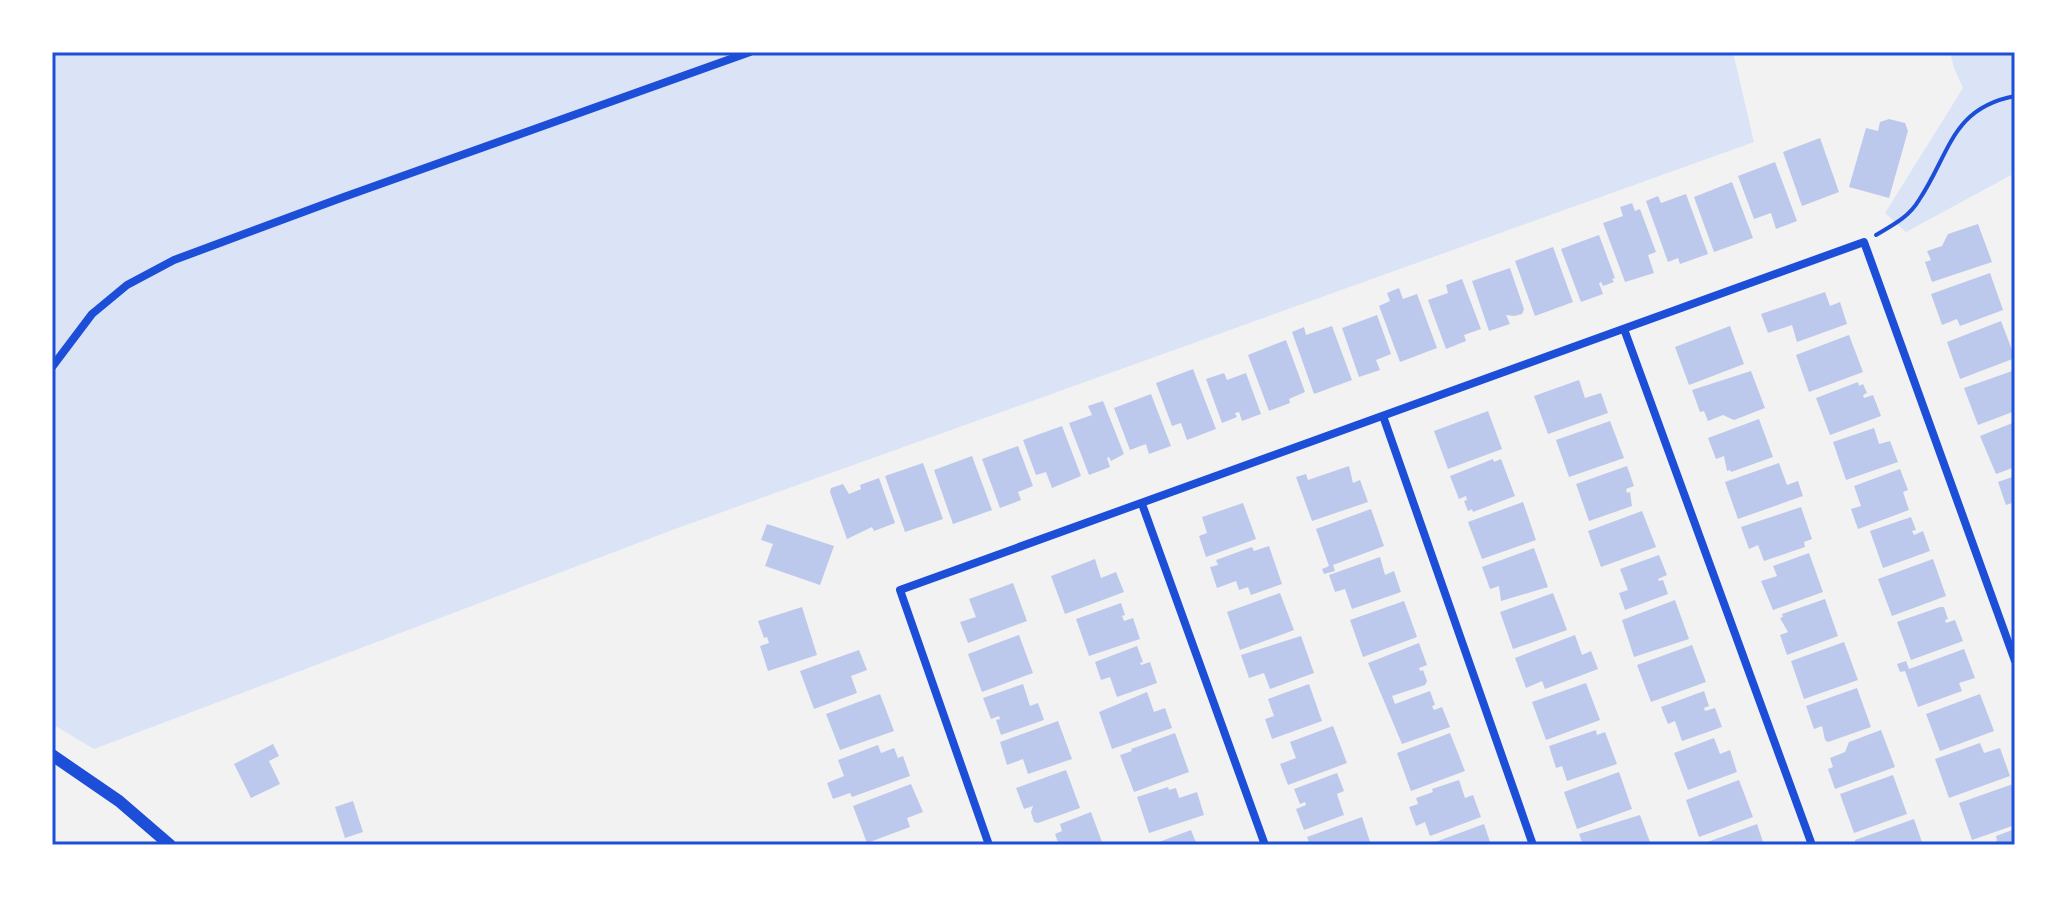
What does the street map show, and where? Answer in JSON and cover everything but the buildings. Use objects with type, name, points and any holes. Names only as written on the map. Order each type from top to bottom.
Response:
[{"type":"main road","points":[[52,755],[119,801],[170,845]]},
{"type":"street","points":[[52,367],[92,314],[127,285],[174,260],[750,52]]},
{"type":"street","points":[[989,845],[900,590],[1864,242],[2015,661]]},
{"type":"street","points":[[1624,329],[1812,845]]},
{"type":"street","points":[[1383,416],[1533,845]]},
{"type":"street","points":[[1142,504],[1265,845]]},
{"type":"path","points":[[1864,242],[1903,219],[1919,202],[1966,118],[1989,103],[2015,96]]},
{"type":"shaded area","points":[[52,52],[1733,52],[1754,142],[675,529],[94,749],[52,724]]},
{"type":"shaded area","points":[[1950,52],[2015,52],[2015,173],[1906,232],[1885,213],[1963,88]]}]
